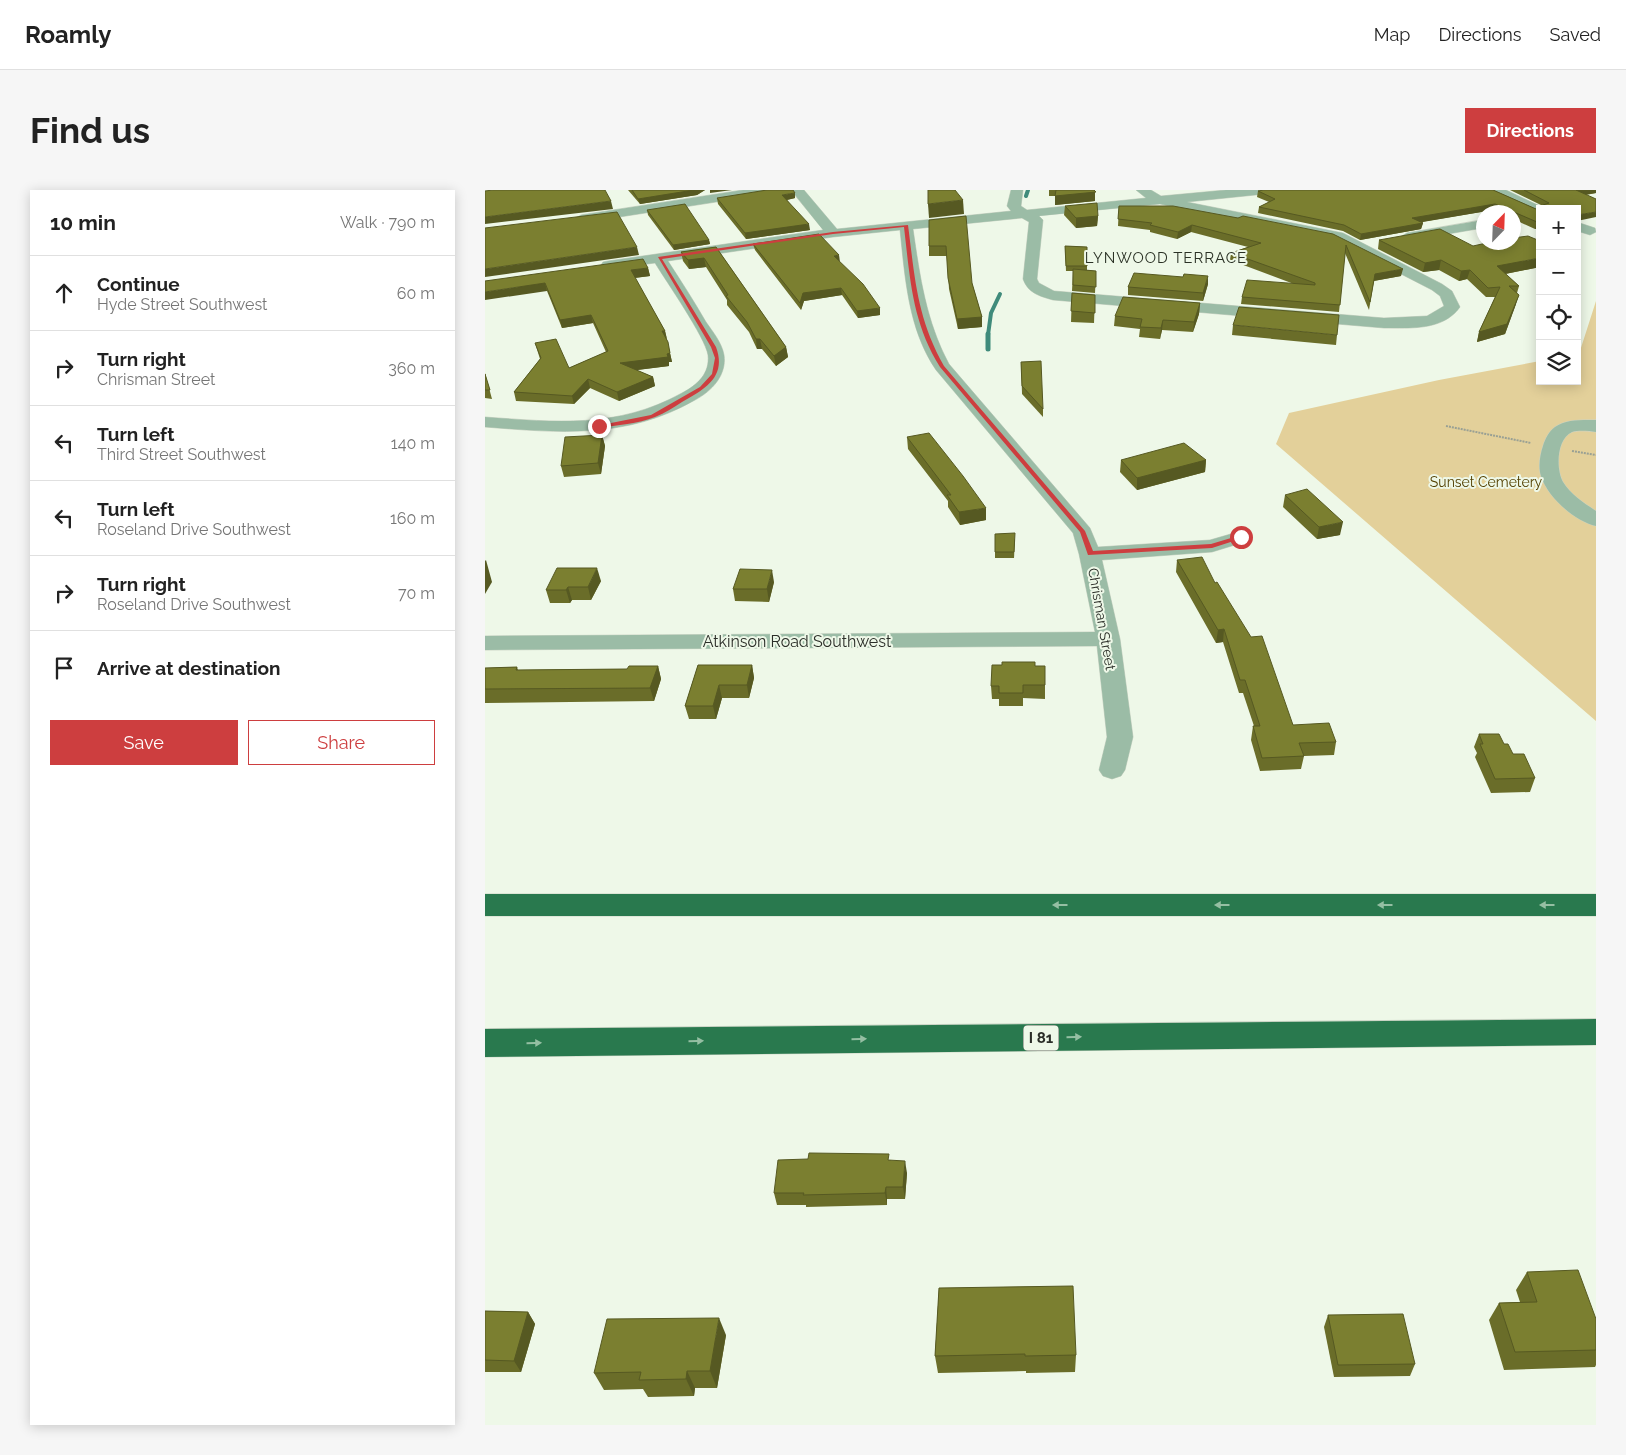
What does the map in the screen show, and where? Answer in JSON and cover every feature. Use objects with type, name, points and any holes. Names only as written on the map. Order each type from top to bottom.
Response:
[{"type":"highway","points":[[485,905],[1596,905]]},
{"type":"highway","name":"I 81","points":[[485,1043],[1596,1032]]},
{"type":"street","points":[[709,190],[728,197]]},
{"type":"street","points":[[569,220],[768,190]]},
{"type":"street","points":[[797,190],[833,233]]},
{"type":"street","points":[[1017,190],[1014,206],[1017,210],[1036,220],[1030,279],[1032,285],[1040,291],[1072,297],[1384,323],[1435,319],[1447,313],[1453,307],[1451,299],[1443,291],[1338,236],[1158,200],[1142,190]]},
{"type":"street","points":[[591,268],[833,233],[1265,190]]},
{"type":"street","points":[[1495,190],[1536,208]]},
{"type":"street","points":[[1522,217],[1536,215]]},
{"type":"street","name":"Chrisman Street","points":[[906,225],[916,303],[929,344],[942,366],[1083,532],[1090,554],[1108,639],[1120,737],[1112,770]]},
{"type":"street","points":[[1394,240],[1476,225]]},
{"type":"street","points":[[1359,246],[1377,243]]},
{"type":"street","points":[[485,422],[563,428],[629,422],[653,416],[702,388],[714,374],[718,358],[714,347],[659,258]]},
{"type":"street","points":[[1596,426],[1566,428],[1557,434],[1552,447],[1549,471],[1556,485],[1565,496],[1583,512],[1596,520]]},
{"type":"street","points":[[1090,554],[1212,546],[1241,537]]},
{"type":"street","name":"Atkinson Road Southwest","points":[[485,643],[1108,639]]},
{"type":"path","points":[[1446,426],[1552,447]]},
{"type":"green space","name":"Sunset Cemetery","points":[[1596,301],[1596,721],[1276,444],[1289,413],[1439,380],[1536,362],[1536,385],[1581,385],[1581,348]]},
{"type":"building","points":[[605,190],[611,201],[485,217],[485,191]]},
{"type":"building","points":[[632,190],[694,190],[638,199]]},
{"type":"building","points":[[767,190],[793,190],[795,193],[782,195],[809,224],[745,233],[717,198]]},
{"type":"building","points":[[928,190],[955,190],[963,200],[928,204]]},
{"type":"building","points":[[1056,190],[1094,190],[1096,192],[1055,196]]},
{"type":"building","points":[[1493,190],[1536,209],[1536,222],[1521,215],[1521,205],[1476,205],[1476,207],[1412,218],[1423,223],[1361,234],[1344,225],[1259,207],[1275,199],[1258,191]]},
{"type":"building","points":[[1524,190],[1576,190],[1596,199],[1596,212],[1581,214],[1581,205],[1543,205],[1549,203]]},
{"type":"building","points":[[1097,203],[1098,216],[1076,218],[1065,206]]},
{"type":"building","points":[[685,204],[709,240],[673,245],[647,210]]},
{"type":"building","points":[[1119,206],[1173,206],[1238,218],[1243,216],[1333,234],[1403,269],[1375,274],[1370,302],[1346,245],[1340,305],[1242,297],[1247,280],[1315,285],[1315,283],[1231,253],[1261,243],[1192,225],[1178,232],[1150,225],[1152,223],[1118,219]]},
{"type":"building","points":[[617,212],[637,247],[485,269],[485,228]]},
{"type":"building","points":[[966,216],[972,283],[982,317],[957,319],[948,278],[946,246],[929,246],[929,220]]},
{"type":"building","points":[[1440,229],[1473,246],[1476,245],[1476,250],[1521,250],[1521,237],[1528,236],[1536,239],[1536,259],[1497,266],[1519,286],[1509,286],[1519,295],[1507,324],[1479,332],[1500,287],[1488,288],[1470,270],[1461,271],[1441,260],[1425,263],[1379,240]]},
{"type":"building","points":[[819,234],[839,255],[834,256],[863,284],[880,308],[857,311],[841,288],[803,293],[800,303],[753,244]]},
{"type":"building","points":[[1065,246],[1087,247],[1087,266],[1066,266]]},
{"type":"building","points":[[716,247],[786,347],[774,356],[760,339],[756,339],[747,322],[726,296],[728,295],[704,258],[688,260],[681,252]]},
{"type":"building","points":[[643,259],[648,268],[631,270],[665,331],[662,331],[668,342],[670,353],[667,354],[668,357],[620,363],[653,377],[617,392],[588,379],[572,396],[514,392],[541,358],[535,343],[556,339],[569,368],[608,351],[591,315],[560,320],[545,283],[485,292],[485,281]]},
{"type":"building","points":[[1073,269],[1096,271],[1096,287],[1073,285]]},
{"type":"building","points":[[1134,273],[1183,277],[1184,274],[1208,276],[1203,293],[1128,287]]},
{"type":"building","points":[[1072,293],[1095,295],[1095,313],[1071,311]]},
{"type":"building","points":[[1123,297],[1200,303],[1194,322],[1163,320],[1161,328],[1140,327],[1142,319],[1115,316]]},
{"type":"building","points":[[1239,307],[1339,315],[1337,335],[1233,325]]},
{"type":"building","points":[[1041,361],[1043,409],[1022,386],[1021,362]]},
{"type":"building","points":[[485,374],[490,390],[485,390]]},
{"type":"building","points":[[929,433],[986,508],[959,512],[947,495],[951,495],[907,437]]},
{"type":"building","points":[[602,435],[598,463],[561,466],[565,437]]},
{"type":"building","points":[[1184,443],[1206,460],[1137,478],[1121,460]]},
{"type":"building","points":[[1307,489],[1343,522],[1319,527],[1285,495]]},
{"type":"building","points":[[1015,533],[1014,552],[995,552],[995,534]]},
{"type":"building","points":[[1202,557],[1215,583],[1217,582],[1251,637],[1262,636],[1293,725],[1329,723],[1336,742],[1299,743],[1304,756],[1262,758],[1253,726],[1260,726],[1245,680],[1240,680],[1224,629],[1218,630],[1177,560]]},
{"type":"building","points":[[557,568],[597,568],[588,587],[546,590]]},
{"type":"building","points":[[740,569],[772,570],[767,589],[733,589]]},
{"type":"building","points":[[1002,662],[1035,662],[1035,666],[1045,666],[1045,685],[1023,685],[1023,693],[999,693],[999,686],[991,686],[992,665],[1002,665]]},
{"type":"building","points":[[698,665],[752,665],[747,685],[719,685],[713,706],[685,706]]},
{"type":"building","points":[[629,666],[658,666],[650,688],[485,689],[485,668],[517,667],[516,670],[627,669]]},
{"type":"building","points":[[1479,734],[1499,734],[1504,744],[1508,744],[1513,754],[1524,754],[1535,778],[1495,779],[1480,744],[1483,744]]},
{"type":"building","points":[[809,1153],[889,1154],[888,1160],[905,1161],[903,1187],[886,1187],[885,1193],[803,1195],[804,1193],[774,1193],[778,1160],[808,1159]]},
{"type":"building","points":[[1578,1270],[1596,1319],[1596,1350],[1515,1352],[1499,1303],[1537,1302],[1527,1272]]},
{"type":"building","points":[[1073,1286],[1076,1355],[935,1356],[939,1288]]},
{"type":"building","points":[[485,1311],[528,1312],[514,1361],[485,1360]]},
{"type":"building","points":[[1403,1314],[1415,1364],[1338,1365],[1328,1315]]},
{"type":"building","points":[[719,1318],[710,1371],[687,1371],[686,1379],[639,1380],[641,1372],[594,1373],[607,1319]]},
{"type":"waterway","points":[[1026,196],[1028,190]]},
{"type":"waterway","points":[[988,335],[991,313],[1000,294]]},
{"type":"waterway","points":[[988,335],[988,349]]},
{"type":"district","name":"LYNWOOD TERRACE","points":[[1166,258]]},
{"type":"route","points":[[599,426],[629,422],[653,416],[688,398],[702,388],[714,374],[718,358],[714,347],[659,258],[833,233],[906,225],[916,303],[929,344],[942,366],[1083,532],[1090,554],[1212,546],[1241,537]]}]
